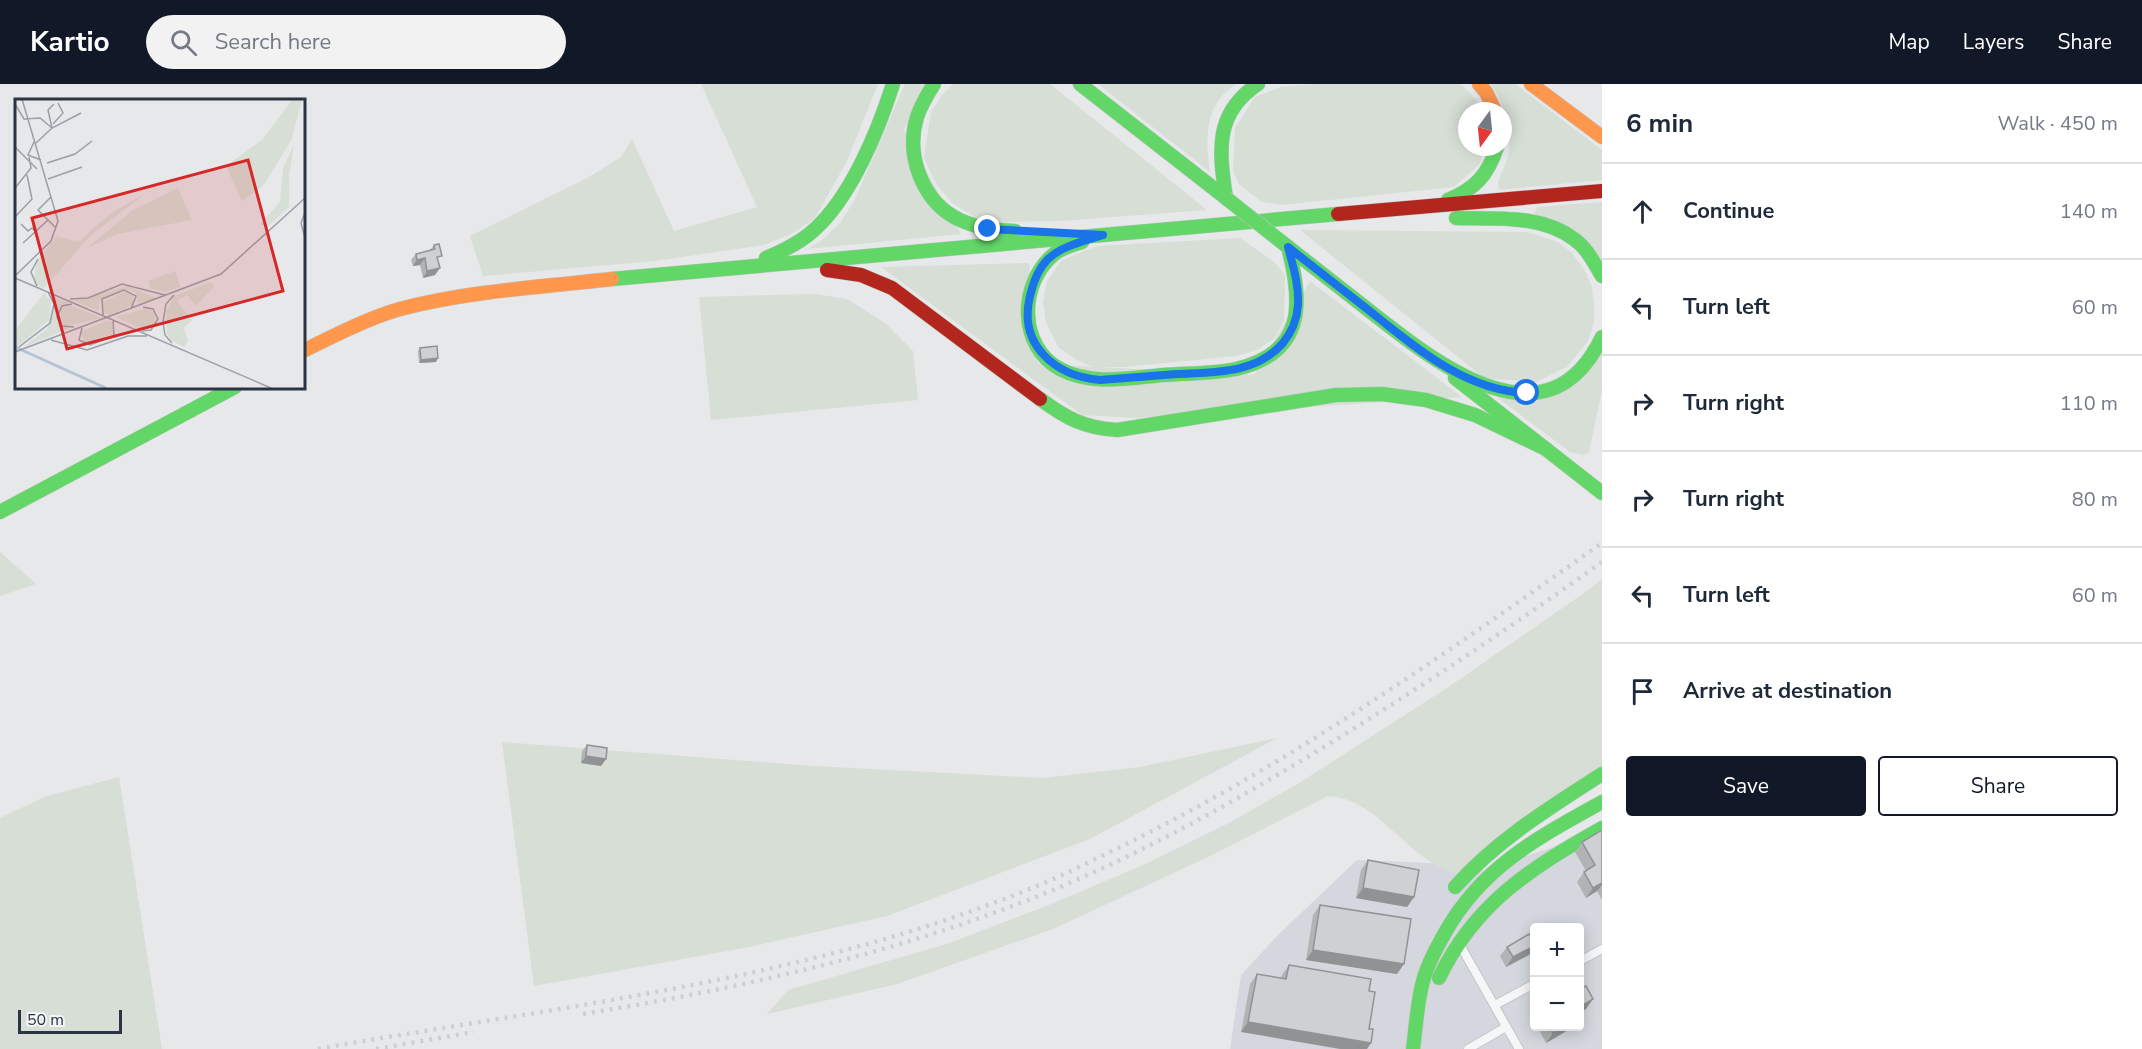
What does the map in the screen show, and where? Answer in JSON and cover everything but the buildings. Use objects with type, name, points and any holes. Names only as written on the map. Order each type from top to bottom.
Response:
[{"type":"main road","points":[[724,268],[764,259],[785,251],[814,231],[825,220],[851,182],[877,128],[893,84]]},
{"type":"main road","points":[[934,84],[922,102],[915,119],[912,151],[915,168],[922,182],[941,207],[956,218],[988,229],[1103,235]]},
{"type":"main road","points":[[1072,84],[1127,121]]},
{"type":"main road","points":[[1080,84],[1602,493]]},
{"type":"main road","points":[[1226,198],[1220,154],[1224,127],[1239,99],[1258,84]]},
{"type":"main road","points":[[1479,84],[1491,102]]},
{"type":"main road","points":[[1531,84],[1602,137]]},
{"type":"main road","points":[[1414,208],[1444,201],[1472,189],[1490,169],[1494,156]]},
{"type":"main road","points":[[304,350],[397,310],[468,294],[724,268],[1602,191]]},
{"type":"main road","points":[[1340,214],[1532,221],[1547,224],[1563,230],[1576,239],[1588,251],[1602,276]]},
{"type":"main road","points":[[1103,235],[1066,247],[1047,261],[1032,286],[1028,317],[1035,342],[1048,360],[1066,372],[1083,378],[1100,380],[1232,370],[1265,360],[1288,336],[1298,307],[1296,277],[1288,247]]},
{"type":"main road","points":[[724,268],[830,270],[853,272],[872,277],[909,299],[1063,416],[1099,429],[1117,430],[1336,394],[1382,394],[1426,400],[1475,415],[1546,449]]},
{"type":"main road","points":[[1424,353],[1479,383],[1496,389],[1512,393],[1540,392],[1554,388],[1576,373],[1596,351],[1602,337]]},
{"type":"main road","points":[[0,512],[233,388]]},
{"type":"main road","points":[[1445,900],[1474,865],[1503,838],[1602,774]]},
{"type":"main road","points":[[1423,980],[1447,927],[1460,904],[1475,887],[1510,856],[1602,802]]},
{"type":"main road","points":[[1414,1049],[1435,987],[1458,942],[1491,905],[1528,872],[1602,828]]},
{"type":"main road","points":[[1414,1049],[1423,980],[1424,946],[1427,937]]},
{"type":"lane","points":[[1458,942],[1519,1049]]},
{"type":"lane","points":[[1584,959],[1601,951]]},
{"type":"lane","points":[[1495,1005],[1530,986]]},
{"type":"lane","points":[[1468,1049],[1506,1027]]},
{"type":"shaded area","points":[[701,84],[878,84],[847,161],[815,218],[793,233],[764,245],[655,261],[483,276],[470,236],[589,177],[621,157],[632,139],[674,231],[757,207]]},
{"type":"shaded area","points":[[905,84],[925,84],[904,130],[961,234],[807,249],[822,240],[840,223],[854,201]]},
{"type":"shaded area","points":[[953,84],[1050,84],[1207,210],[1060,221],[1006,222],[975,217],[952,203],[936,184],[924,158],[931,112]]},
{"type":"shaded area","points":[[1098,84],[1235,84],[1218,101],[1210,118],[1208,145],[1210,172]]},
{"type":"shaded area","points":[[1312,84],[1461,84],[1477,102],[1458,102],[1458,156],[1482,156],[1480,164],[1454,187],[1281,205],[1262,202],[1239,184],[1233,171],[1235,128],[1255,97],[1281,87]]},
{"type":"shaded area","points":[[1491,84],[1515,84],[1602,150],[1602,180],[1499,190],[1499,178],[1508,156],[1512,156],[1512,102],[1501,102]]},
{"type":"shaded area","points":[[1602,202],[1602,261],[1534,213],[1537,207]]},
{"type":"shaded area","points":[[1300,230],[1527,232],[1558,242],[1572,253],[1585,271],[1592,287],[1594,322],[1588,341],[1567,367],[1536,382],[1484,378]]},
{"type":"shaded area","points":[[1240,238],[1274,262],[1285,275],[1284,320],[1275,338],[1255,351],[1236,356],[1124,367],[1093,367],[1077,360],[1058,347],[1046,323],[1043,302],[1047,281],[1062,260],[1097,246]]},
{"type":"shaded area","points":[[1029,263],[1038,364],[1254,375],[1310,281],[1462,397],[1134,418],[1082,415],[881,267]]},
{"type":"shaded area","points":[[815,294],[847,299],[885,323],[913,351],[918,400],[711,420],[699,297]]},
{"type":"shaded area","points":[[1602,351],[1602,390],[1589,452],[1583,455],[1570,452],[1498,398],[1526,401]]},
{"type":"shaded area","points":[[0,552],[36,584],[0,596]]},
{"type":"shaded area","points":[[1602,579],[1602,774],[1463,877],[1420,855],[1384,823],[1358,804],[1343,798],[1328,796],[1208,857],[1053,929],[897,984],[767,1014],[788,990],[947,944],[1049,905],[1141,866],[1227,824],[1296,785],[1450,686]]},
{"type":"shaded area","points":[[1277,738],[1090,839],[887,916],[749,947],[534,986],[502,742],[814,766],[1043,778],[1140,767]]},
{"type":"shaded area","points":[[119,777],[162,1049],[0,1049],[0,818],[47,796]]},
{"type":"shaded area","points":[[1602,831],[1602,1049],[1230,1049],[1241,975],[1280,933],[1357,860],[1432,863],[1463,877]]},
{"type":"railway","points":[[318,1049],[597,1003],[782,966],[873,942],[963,914],[1051,880],[1178,817],[1303,745],[1424,667],[1602,543]]},
{"type":"railway","points":[[583,1014],[763,980],[822,966],[939,932],[996,912],[1087,875],[1186,826],[1314,753],[1460,660],[1602,562]]},
{"type":"railway","points":[[376,1049],[474,1032]]},
{"type":"traffic: fast","points":[[766,258],[809,235],[840,200],[862,162],[880,122],[893,84]]},
{"type":"traffic: fast","points":[[934,84],[920,108],[913,147],[920,177],[927,190],[936,202],[960,220],[987,228],[1015,231]]},
{"type":"traffic: fast","points":[[1080,84],[1226,198]]},
{"type":"traffic: fast","points":[[1226,198],[1221,149],[1223,134],[1233,107],[1258,84]]},
{"type":"traffic: fast","points":[[1448,200],[1473,186],[1485,173],[1493,156]]},
{"type":"traffic: fast","points":[[1226,198],[1288,247]]},
{"type":"traffic: fast","points":[[612,279],[1338,214]]},
{"type":"traffic: fast","points":[[1456,218],[1502,218],[1547,225],[1579,243],[1602,276]]},
{"type":"traffic: fast","points":[[1082,242],[1056,253],[1042,267],[1029,298],[1030,330],[1036,346],[1046,359],[1060,369],[1085,378],[1110,380],[1227,371],[1259,362],[1275,351],[1287,338],[1294,323],[1296,288],[1288,247]]},
{"type":"traffic: fast","points":[[1288,247],[1427,354],[1458,373],[1490,387],[1522,393],[1552,389],[1579,371],[1602,337]]},
{"type":"traffic: fast","points":[[1455,378],[1602,493]]},
{"type":"traffic: fast","points":[[0,512],[233,388]]},
{"type":"traffic: fast","points":[[1040,399],[1076,421],[1117,430],[1336,395],[1382,394],[1426,400],[1475,415],[1546,449]]},
{"type":"traffic: fast","points":[[1455,887],[1488,854],[1506,840],[1543,812],[1602,774]]},
{"type":"traffic: fast","points":[[1413,1049],[1419,998],[1425,974],[1439,943],[1461,908],[1477,888],[1514,855],[1602,802]]},
{"type":"traffic: fast","points":[[1439,978],[1453,952],[1488,908],[1529,873],[1602,828]]},
{"type":"traffic: slow","points":[[1479,84],[1491,102]]},
{"type":"traffic: slow","points":[[1531,84],[1602,137]]},
{"type":"traffic: slow","points":[[304,351],[375,317],[400,309],[505,290],[612,279]]},
{"type":"traffic: jam","points":[[1338,214],[1602,191]]},
{"type":"traffic: jam","points":[[827,270],[861,275],[892,288],[1040,399]]},
{"type":"route","points":[[988,229],[1103,235],[1055,253],[1038,272],[1028,301],[1030,329],[1042,355],[1066,372],[1083,378],[1100,380],[1232,370],[1265,360],[1288,336],[1295,322],[1298,293],[1288,247],[1424,353],[1479,383],[1512,393],[1527,393]]}]
